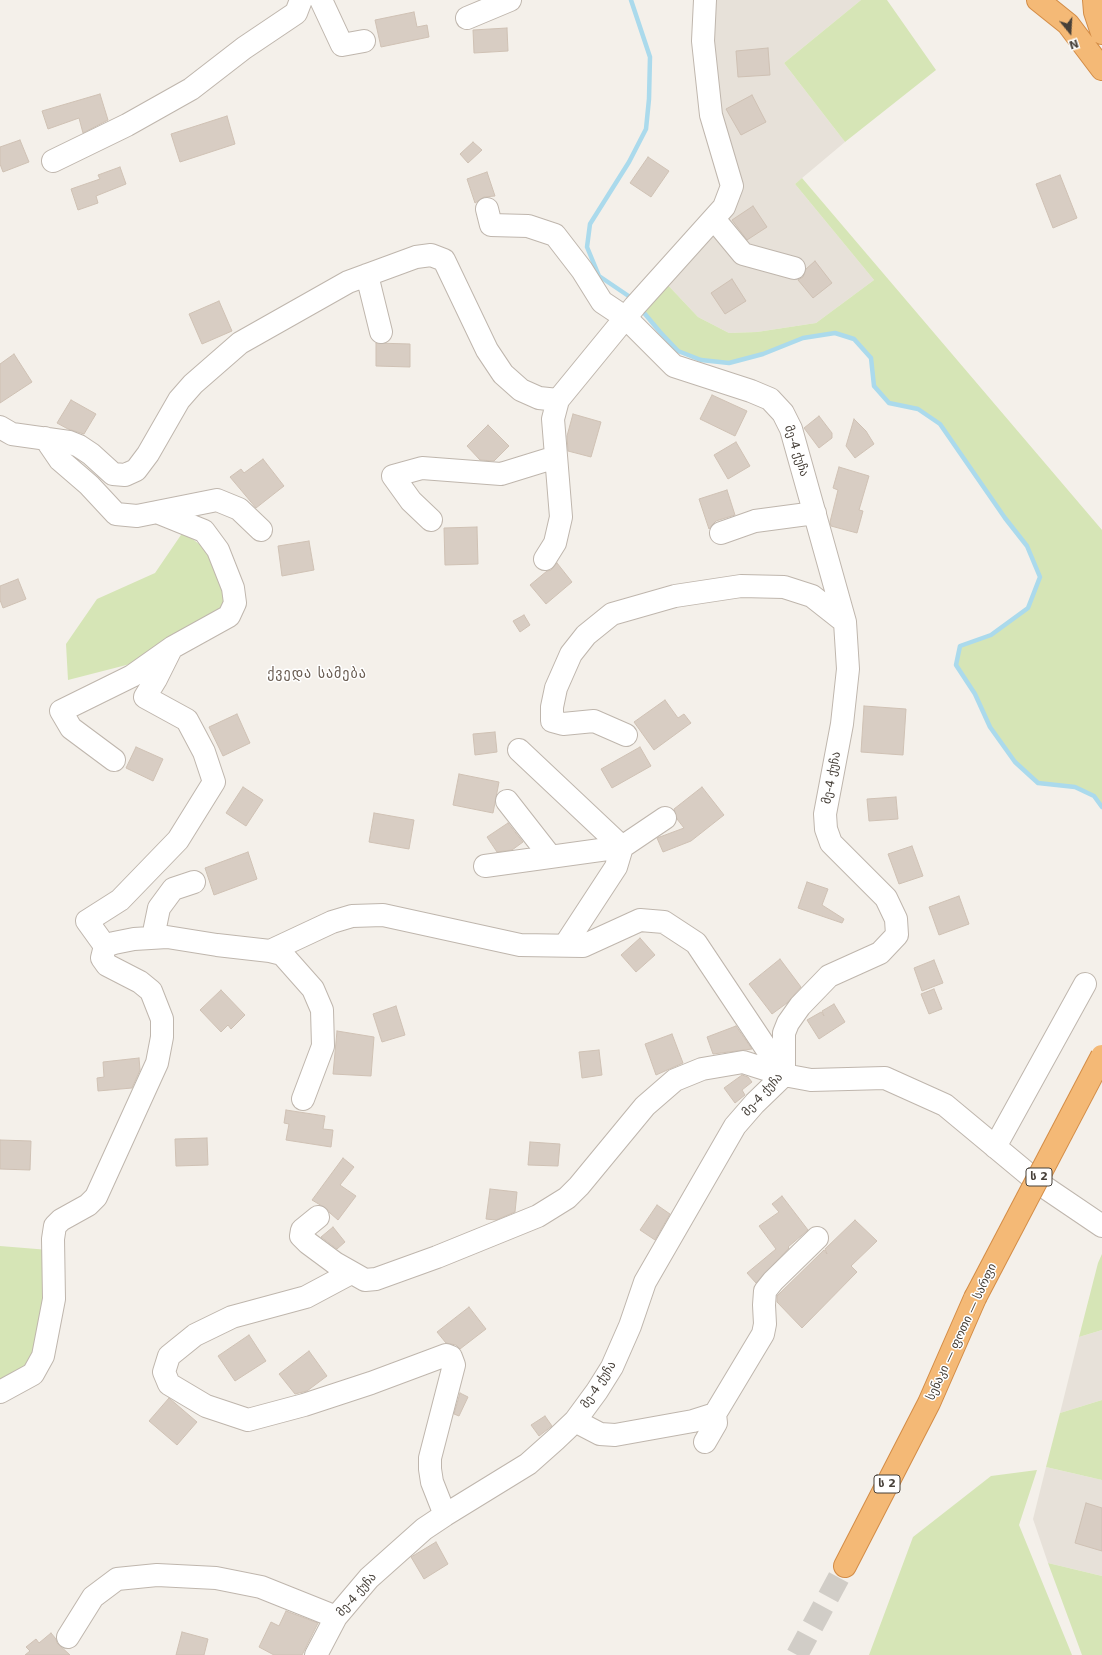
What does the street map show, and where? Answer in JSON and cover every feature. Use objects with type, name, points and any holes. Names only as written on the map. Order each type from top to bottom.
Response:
[{"type":"highway","points":[[1038,0],[1068,24],[1102,68]]},
{"type":"highway","points":[[1094,0],[1095,12],[1102,33]]},
{"type":"highway","name":"სენაკი — ფოთი — სარფი","points":[[845,1566],[930,1403],[975,1298],[1102,1056]]},
{"type":"street","points":[[53,161],[127,125],[191,89],[244,48],[296,13],[301,0]]},
{"type":"street","points":[[321,0],[342,45],[364,41]]},
{"type":"street","points":[[467,18],[510,0]]},
{"type":"street","points":[[545,559],[555,543],[561,517],[553,419],[558,400],[635,306],[724,207],[732,186],[711,115],[703,41],[705,0]]},
{"type":"street","name":"მე-4 ქუჩა","points":[[316,1655],[336,1617],[369,1578],[424,1529],[444,1515],[528,1464],[574,1421],[597,1391],[612,1367],[630,1326],[645,1282],[735,1126],[784,1075],[784,1033],[788,1023],[800,1006],[829,976],[880,953],[897,935],[896,919],[886,898],[831,843],[826,829],[825,814],[842,724],[848,669],[845,622],[791,428],[782,413],[770,399],[751,391],[674,366],[635,306],[602,302],[582,270],[555,235],[528,226],[491,224],[487,209]]},
{"type":"street","points":[[714,219],[743,254],[794,268]]},
{"type":"street","points":[[0,427],[12,434],[45,438],[80,446],[113,474],[125,475],[136,470],[148,454],[179,400],[216,362],[240,343],[348,282],[416,257],[431,255],[444,260],[487,350],[503,374],[521,390],[539,398],[558,400]]},
{"type":"street","points":[[366,275],[381,332]]},
{"type":"street","points":[[45,438],[60,460],[89,484],[116,514],[137,516],[217,500],[240,509],[261,530]]},
{"type":"street","points":[[431,520],[411,501],[393,476],[422,468],[501,474],[556,457]]},
{"type":"street","points":[[114,760],[71,728],[61,711],[132,676],[173,647],[229,616],[235,603],[233,588],[218,550],[204,531],[157,512]]},
{"type":"street","points":[[721,532],[754,521],[814,513]]},
{"type":"street","points":[[626,734],[594,721],[563,724],[552,721],[552,707],[556,688],[571,654],[586,635],[612,614],[675,596],[741,586],[784,587],[812,596],[845,622]]},
{"type":"street","points":[[0,1392],[33,1374],[43,1356],[54,1299],[55,1226],[61,1220],[88,1205],[96,1197],[157,1063],[162,1037],[162,1019],[151,991],[140,982],[107,965],[102,958],[105,946],[88,921],[120,900],[178,840],[214,782],[204,752],[187,720],[145,697],[173,647]]},
{"type":"street","points":[[519,750],[622,847]]},
{"type":"street","points":[[507,801],[550,856]]},
{"type":"street","points":[[485,866],[622,847],[665,818]]},
{"type":"street","points":[[564,945],[616,867],[622,847]]},
{"type":"street","points":[[153,937],[159,908],[172,889],[194,882]]},
{"type":"street","points":[[270,950],[339,920],[352,916],[383,915],[520,944],[583,946],[640,920],[664,922],[696,943],[784,1075]]},
{"type":"street","points":[[105,946],[114,943],[153,937],[167,937],[183,938],[217,946],[270,950],[282,954],[313,989],[322,1010],[323,1046],[302,1098]]},
{"type":"street","points":[[995,1147],[1085,984]]},
{"type":"street","points":[[318,1218],[302,1230],[301,1236],[308,1243],[351,1273],[366,1280],[376,1279],[452,1252],[538,1216],[567,1198],[579,1186],[645,1106],[676,1080],[702,1069],[743,1062],[784,1075],[811,1080],[885,1078],[945,1105],[1040,1184],[1102,1226]]},
{"type":"street","points":[[705,1442],[716,1423],[715,1414],[762,1334],[765,1324],[765,1291],[773,1280],[817,1238]]},
{"type":"street","points":[[351,1273],[306,1297],[232,1317],[195,1335],[169,1356],[164,1372],[169,1384],[206,1406],[248,1420],[304,1405],[371,1383],[446,1355],[451,1357],[454,1365],[430,1458],[432,1482],[444,1515]]},
{"type":"street","points":[[574,1421],[600,1434],[615,1435],[693,1421],[715,1414]]},
{"type":"street","points":[[68,1637],[93,1597],[117,1579],[157,1575],[216,1578],[262,1587],[336,1617]]},
{"type":"shaded area","points":[[705,0],[861,0],[784,63],[845,142],[795,184],[874,280],[816,323],[757,332],[729,333],[698,317],[665,282],[724,207]]},
{"type":"shaded area","points":[[1102,1330],[1102,1400],[1060,1413],[1079,1337]]},
{"type":"shaded area","points":[[1046,1467],[1102,1480],[1102,1576],[1048,1563],[1033,1519]]},
{"type":"green space","points":[[861,0],[887,0],[936,70],[845,142],[784,63]]},
{"type":"green space","points":[[802,178],[1102,530],[1102,807],[1094,796],[1075,787],[1038,783],[1015,762],[990,727],[975,694],[956,665],[960,646],[991,635],[1028,608],[1040,577],[1027,546],[1005,518],[940,424],[918,409],[889,403],[874,386],[871,358],[854,339],[834,333],[803,338],[763,354],[729,363],[701,360],[678,351],[639,307],[665,282],[698,317],[729,333],[757,332],[816,323],[874,280],[795,184]]},
{"type":"green space","points":[[183,532],[210,552],[232,595],[228,615],[138,662],[68,680],[66,644],[97,599],[155,573]]},
{"type":"green space","points":[[0,1246],[49,1250],[38,1357],[11,1378],[0,1380]]},
{"type":"green space","points":[[1102,1254],[1102,1330],[1079,1337],[1098,1263]]},
{"type":"green space","points":[[1102,1400],[1102,1480],[1046,1467],[1060,1413]]},
{"type":"green space","points":[[1037,1470],[1019,1525],[1072,1655],[869,1655],[913,1537],[991,1476]]},
{"type":"green space","points":[[1048,1563],[1102,1576],[1102,1655],[1082,1655]]},
{"type":"building","points":[[414,12],[417,27],[427,25],[429,37],[381,47],[375,20]]},
{"type":"building","points":[[507,28],[508,51],[474,53],[473,30]]},
{"type":"building","points":[[768,48],[770,75],[738,77],[736,51]]},
{"type":"building","points":[[100,94],[108,120],[83,133],[79,118],[48,129],[42,111]]},
{"type":"building","points":[[752,95],[766,122],[741,135],[726,109]]},
{"type":"building","points":[[227,116],[235,144],[180,162],[171,134]]},
{"type":"building","points":[[20,140],[29,162],[3,172],[0,164],[0,147]]},
{"type":"building","points":[[473,142],[482,150],[468,163],[460,154]]},
{"type":"building","points":[[648,157],[669,171],[651,197],[630,183]]},
{"type":"building","points":[[120,167],[126,184],[96,196],[98,203],[78,210],[71,189],[100,179],[98,175]]},
{"type":"building","points":[[487,172],[495,196],[484,197],[475,203],[467,179]]},
{"type":"building","points":[[1060,175],[1077,218],[1053,228],[1036,184]]},
{"type":"building","points":[[753,206],[767,227],[747,240],[732,220]]},
{"type":"building","points":[[815,261],[832,283],[813,298],[798,280],[803,277],[806,269]]},
{"type":"building","points":[[732,279],[746,301],[725,314],[711,293]]},
{"type":"building","points":[[219,301],[232,331],[202,344],[189,314]]},
{"type":"building","points":[[376,343],[410,344],[410,367],[376,366]]},
{"type":"building","points":[[14,354],[32,382],[0,403],[0,364]]},
{"type":"building","points":[[712,395],[747,411],[735,436],[700,419]]},
{"type":"building","points":[[71,400],[96,414],[84,434],[68,429],[57,423]]},
{"type":"building","points":[[573,414],[601,422],[591,457],[568,451],[567,436]]},
{"type":"building","points":[[819,416],[832,433],[832,438],[819,448],[804,428]]},
{"type":"building","points":[[854,419],[866,431],[874,444],[855,458],[846,446]]},
{"type":"building","points":[[488,425],[509,446],[494,461],[480,460],[467,446]]},
{"type":"building","points":[[736,442],[750,466],[728,479],[714,455]]},
{"type":"building","points":[[263,459],[284,486],[256,508],[230,477],[241,469],[244,473]]},
{"type":"building","points":[[839,467],[869,476],[859,510],[863,511],[857,533],[831,526],[830,522],[838,490],[833,488]]},
{"type":"building","points":[[727,490],[735,515],[716,521],[709,529],[699,499]]},
{"type":"building","points":[[477,527],[478,564],[445,565],[444,528]]},
{"type":"building","points":[[309,541],[314,570],[282,576],[278,546]]},
{"type":"building","points":[[557,563],[572,582],[546,604],[530,585],[547,571],[551,570]]},
{"type":"building","points":[[18,579],[26,599],[3,608],[0,600],[0,586]]},
{"type":"building","points":[[524,615],[530,625],[520,632],[513,621]]},
{"type":"building","points":[[665,700],[678,718],[684,714],[691,723],[654,750],[634,722]]},
{"type":"building","points":[[864,706],[906,709],[903,755],[861,752]]},
{"type":"building","points":[[237,714],[250,743],[223,756],[209,727]]},
{"type":"building","points":[[495,732],[497,752],[475,755],[473,734]]},
{"type":"building","points":[[136,747],[163,759],[153,781],[126,768]]},
{"type":"building","points":[[640,747],[651,766],[612,788],[601,769]]},
{"type":"building","points":[[459,774],[499,782],[493,813],[453,805]]},
{"type":"building","points":[[243,787],[263,800],[246,826],[226,813]]},
{"type":"building","points":[[702,787],[724,815],[691,841],[663,852],[657,838],[684,828],[677,819],[674,809]]},
{"type":"building","points":[[896,797],[898,819],[869,821],[867,799]]},
{"type":"building","points":[[374,813],[414,820],[409,849],[369,842]]},
{"type":"building","points":[[508,823],[523,842],[512,850],[497,852],[487,837]]},
{"type":"building","points":[[912,846],[923,876],[899,884],[888,854]]},
{"type":"building","points":[[248,852],[257,879],[214,895],[205,868]]},
{"type":"building","points":[[807,882],[828,889],[822,905],[844,919],[842,923],[798,908]]},
{"type":"building","points":[[959,896],[969,924],[939,935],[929,907]]},
{"type":"building","points":[[640,938],[655,955],[636,972],[621,955]]},
{"type":"building","points":[[780,959],[801,987],[787,1003],[772,1014],[749,984]]},
{"type":"building","points":[[934,960],[943,983],[922,991],[914,968]]},
{"type":"building","points":[[934,989],[942,1009],[929,1014],[921,994]]},
{"type":"building","points":[[221,990],[245,1015],[231,1029],[228,1025],[221,1032],[200,1010]]},
{"type":"building","points":[[834,1004],[845,1022],[819,1039],[807,1020],[821,1012],[824,1016],[822,1011]]},
{"type":"building","points":[[396,1006],[405,1035],[382,1042],[373,1014]]},
{"type":"building","points":[[736,1026],[752,1049],[713,1054],[707,1037]]},
{"type":"building","points":[[337,1031],[374,1037],[371,1076],[333,1074]]},
{"type":"building","points":[[672,1034],[683,1063],[656,1075],[645,1044]]},
{"type":"building","points":[[599,1050],[602,1075],[582,1078],[579,1052]]},
{"type":"building","points":[[139,1058],[140,1070],[132,1088],[98,1091],[97,1078],[104,1077],[103,1062]]},
{"type":"building","points":[[742,1075],[748,1077],[752,1082],[742,1090],[745,1095],[735,1103],[724,1088]]},
{"type":"building","points":[[286,1110],[325,1116],[323,1129],[333,1130],[331,1147],[286,1140],[289,1124],[284,1123]]},
{"type":"building","points":[[207,1138],[208,1165],[176,1166],[175,1139]]},
{"type":"building","points":[[0,1140],[31,1141],[30,1170],[0,1169]]},
{"type":"building","points":[[530,1142],[560,1144],[558,1166],[528,1165]]},
{"type":"building","points":[[343,1158],[354,1167],[340,1185],[356,1196],[338,1220],[327,1209],[312,1200]]},
{"type":"building","points":[[490,1189],[517,1192],[515,1212],[496,1220],[486,1219]]},
{"type":"building","points":[[782,1196],[808,1230],[788,1247],[789,1248],[756,1283],[747,1273],[776,1249],[759,1226],[779,1212],[772,1204]]},
{"type":"building","points":[[657,1205],[670,1214],[655,1240],[640,1230]]},
{"type":"building","points":[[855,1220],[877,1241],[851,1266],[857,1272],[802,1328],[777,1302],[777,1296],[824,1250],[827,1254],[825,1249]]},
{"type":"building","points":[[333,1227],[345,1242],[337,1249],[321,1237]]},
{"type":"building","points":[[469,1307],[486,1329],[460,1349],[456,1345],[446,1343],[437,1332]]},
{"type":"building","points":[[249,1335],[266,1361],[235,1381],[218,1356]]},
{"type":"building","points":[[309,1351],[327,1376],[307,1391],[295,1394],[279,1374]]},
{"type":"building","points":[[460,1393],[468,1397],[459,1416],[454,1414]]},
{"type":"building","points":[[169,1398],[197,1422],[177,1445],[149,1421]]},
{"type":"building","points":[[545,1416],[552,1426],[539,1436],[531,1425]]},
{"type":"building","points":[[1086,1503],[1102,1508],[1102,1551],[1075,1543]]},
{"type":"building","points":[[436,1542],[448,1564],[424,1579],[411,1557]]},
{"type":"building","points":[[286,1611],[318,1623],[302,1655],[274,1655],[259,1647],[271,1622],[279,1626]]},
{"type":"building","points":[[182,1632],[208,1639],[204,1655],[176,1655]]},
{"type":"building","points":[[51,1633],[56,1639],[57,1643],[70,1655],[25,1655],[30,1651],[26,1647],[36,1639],[39,1643]]},
{"type":"waterway","points":[[631,0],[650,57],[649,99],[646,129],[629,162],[590,224],[587,247],[599,276],[633,299]]},
{"type":"waterway","points":[[640,308],[678,351],[701,360],[729,363],[763,354],[803,338],[835,333],[854,339],[871,358],[874,386],[889,403],[918,409],[940,424],[1005,518],[1027,546],[1040,577],[1028,608],[991,635],[960,646],[956,665],[975,694],[990,727],[1015,762],[1038,783],[1075,787],[1094,796],[1102,807]]},
{"type":"tunnel","points":[[797,1655],[845,1566]]},
{"type":"district","name":"ქვედა სამება","points":[[317,674]]}]
